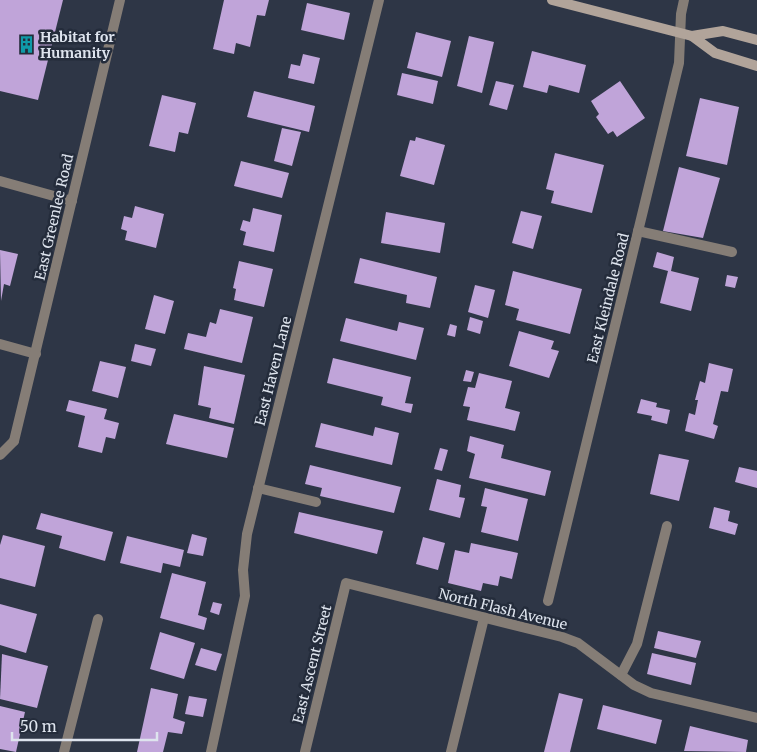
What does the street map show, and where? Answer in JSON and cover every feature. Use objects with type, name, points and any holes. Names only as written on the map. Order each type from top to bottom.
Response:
[{"type":"street","name":"East Greenlee Road","points":[[0,455],[14,441],[120,0]]},
{"type":"street","name":"East Haven Lane","points":[[211,752],[245,596],[243,570],[247,534],[380,0]]},
{"type":"street","points":[[552,0],[680,34],[692,36],[724,31],[757,40]]},
{"type":"street","name":"East Kleindale Road","points":[[548,601],[680,63],[680,34],[684,0]]},
{"type":"street","points":[[692,36],[715,53],[757,66]]},
{"type":"street","points":[[0,182],[72,201]]},
{"type":"street","points":[[638,231],[732,252]]},
{"type":"street","points":[[0,344],[36,354]]},
{"type":"street","points":[[258,488],[316,502]]},
{"type":"street","points":[[621,675],[638,644],[668,526]]},
{"type":"street","name":"North Flash Avenue","points":[[346,583],[578,643],[634,685],[651,693],[757,718]]},
{"type":"street","name":"East Ascent Street","points":[[305,752],[346,583]]},
{"type":"street","points":[[451,752],[484,618]]},
{"type":"street","points":[[64,752],[98,619]]},
{"type":"building","name":"Habitat for Humanity","points":[[0,0],[63,0],[38,100],[0,91]]},
{"type":"building","points":[[224,0],[269,0],[265,16],[257,15],[250,47],[236,43],[234,54],[213,49]]},
{"type":"building","points":[[307,3],[350,13],[344,40],[301,30]]},
{"type":"building","points":[[416,32],[451,41],[442,77],[407,68]]},
{"type":"building","points":[[469,36],[494,42],[482,93],[457,86]]},
{"type":"building","points":[[532,51],[586,65],[579,93],[549,85],[547,93],[523,87]]},
{"type":"building","points":[[303,54],[320,58],[314,84],[288,78],[291,64],[300,66]]},
{"type":"building","points":[[402,73],[438,81],[433,104],[397,95]]},
{"type":"building","points":[[496,81],[514,85],[507,110],[489,105]]},
{"type":"building","points":[[620,81],[645,118],[617,137],[613,131],[608,134],[596,117],[599,114],[591,101]]},
{"type":"building","points":[[254,91],[315,106],[309,132],[247,117]]},
{"type":"building","points":[[162,95],[196,103],[188,134],[179,132],[175,152],[149,146]]},
{"type":"building","points":[[700,98],[739,107],[727,165],[686,156]]},
{"type":"building","points":[[282,128],[301,132],[292,166],[274,161]]},
{"type":"building","points":[[416,137],[445,145],[434,185],[400,176],[410,140],[415,141]]},
{"type":"building","points":[[555,153],[604,165],[592,213],[551,203],[554,191],[546,189]]},
{"type":"building","points":[[241,161],[289,173],[282,198],[234,186]]},
{"type":"building","points":[[679,167],[720,178],[703,238],[663,231]]},
{"type":"building","points":[[135,206],[164,214],[156,248],[125,240],[127,231],[121,229],[124,216],[132,218]]},
{"type":"building","points":[[253,208],[282,215],[274,252],[243,245],[246,232],[240,230],[243,220],[250,222]]},
{"type":"building","points":[[521,211],[542,216],[533,249],[512,243]]},
{"type":"building","points":[[386,212],[445,223],[440,253],[381,243]]},
{"type":"building","points":[[0,250],[18,254],[10,286],[4,284],[1,301]]},
{"type":"building","points":[[657,252],[674,257],[671,271],[699,278],[691,311],[660,303],[668,271],[653,267]]},
{"type":"building","points":[[360,258],[437,277],[430,308],[406,303],[407,295],[354,283]]},
{"type":"building","points":[[239,261],[273,269],[264,307],[234,300],[236,289],[233,288]]},
{"type":"building","points":[[513,271],[582,289],[570,334],[516,320],[519,309],[505,305]]},
{"type":"building","points":[[727,275],[738,277],[735,288],[725,286]]},
{"type":"building","points":[[475,285],[495,290],[488,318],[468,312]]},
{"type":"building","points":[[154,295],[174,301],[165,334],[145,329]]},
{"type":"building","points":[[220,309],[253,317],[242,363],[184,349],[188,333],[206,337],[210,322],[216,324]]},
{"type":"building","points":[[470,317],[483,321],[480,334],[467,330]]},
{"type":"building","points":[[346,318],[397,331],[399,322],[424,328],[416,360],[340,341]]},
{"type":"building","points":[[450,324],[457,326],[455,337],[447,335]]},
{"type":"building","points":[[519,331],[554,341],[551,349],[559,351],[549,378],[509,366]]},
{"type":"building","points":[[135,344],[156,349],[151,366],[131,361]]},
{"type":"building","points":[[333,358],[411,377],[405,403],[413,404],[411,413],[381,405],[383,397],[327,383]]},
{"type":"building","points":[[100,361],[126,367],[118,398],[92,391]]},
{"type":"building","points":[[709,363],[733,369],[728,392],[721,391],[713,424],[718,426],[714,439],[685,431],[689,413],[695,415],[698,400],[695,400],[700,381],[705,383]]},
{"type":"building","points":[[204,366],[245,375],[234,424],[209,418],[211,408],[198,405]]},
{"type":"building","points":[[466,370],[474,372],[471,382],[463,381]]},
{"type":"building","points":[[479,373],[512,381],[505,408],[520,412],[515,431],[467,420],[470,407],[463,406],[468,387],[475,388]]},
{"type":"building","points":[[641,399],[657,403],[656,407],[670,410],[667,424],[651,420],[652,416],[637,413]]},
{"type":"building","points":[[69,400],[107,409],[104,419],[119,423],[115,439],[106,437],[102,453],[78,447],[85,416],[66,411]]},
{"type":"building","points":[[174,414],[234,428],[227,458],[166,444]]},
{"type":"building","points":[[321,423],[373,436],[375,427],[399,433],[392,465],[315,447]]},
{"type":"building","points":[[470,436],[504,445],[501,458],[551,471],[545,496],[469,478],[475,454],[467,451]]},
{"type":"building","points":[[440,448],[448,450],[442,471],[434,469]]},
{"type":"building","points":[[659,454],[689,460],[679,501],[650,494]]},
{"type":"building","points":[[310,465],[401,487],[394,513],[320,496],[322,488],[305,484]]},
{"type":"building","points":[[739,467],[757,471],[757,488],[735,482]]},
{"type":"building","points":[[437,479],[461,485],[459,497],[465,498],[460,518],[429,510]]},
{"type":"building","points":[[485,488],[528,499],[518,541],[481,532],[487,507],[481,506]]},
{"type":"building","points":[[714,507],[730,511],[728,521],[738,524],[735,535],[709,528]]},
{"type":"building","points":[[299,512],[383,531],[377,554],[294,533]]},
{"type":"building","points":[[41,513],[113,532],[105,561],[59,548],[62,536],[36,529]]},
{"type":"building","points":[[192,534],[207,538],[203,556],[187,553]]},
{"type":"building","points":[[3,535],[45,546],[35,587],[0,578],[0,545]]},
{"type":"building","points":[[127,536],[184,550],[180,567],[163,563],[161,573],[120,563]]},
{"type":"building","points":[[423,537],[445,543],[438,570],[416,564]]},
{"type":"building","points":[[471,543],[518,553],[512,579],[500,576],[498,586],[483,583],[481,591],[448,583],[455,550],[469,553]]},
{"type":"building","points":[[172,573],[206,582],[198,615],[207,618],[204,630],[160,618]]},
{"type":"building","points":[[213,602],[222,604],[219,615],[210,612]]},
{"type":"building","points":[[0,604],[37,614],[26,653],[0,645]]},
{"type":"building","points":[[658,631],[701,641],[696,658],[654,648]]},
{"type":"building","points":[[160,632],[195,643],[184,679],[150,669]]},
{"type":"building","points":[[201,648],[222,654],[216,671],[195,665]]},
{"type":"building","points":[[652,653],[696,663],[691,685],[647,674]]},
{"type":"building","points":[[2,654],[48,666],[37,708],[0,699]]},
{"type":"building","points":[[151,688],[178,694],[173,718],[185,722],[182,734],[168,732],[163,752],[137,752]]},
{"type":"building","points":[[559,693],[583,699],[570,752],[544,752]]},
{"type":"building","points":[[189,696],[207,699],[203,717],[185,714]]},
{"type":"building","points":[[603,705],[662,720],[656,744],[597,729]]},
{"type":"building","points":[[0,706],[25,712],[16,752],[0,749]]},
{"type":"building","points":[[690,726],[748,740],[746,752],[684,751]]},
{"type":"place","name":"Habitat for Humanity","points":[[26,45]]}]
